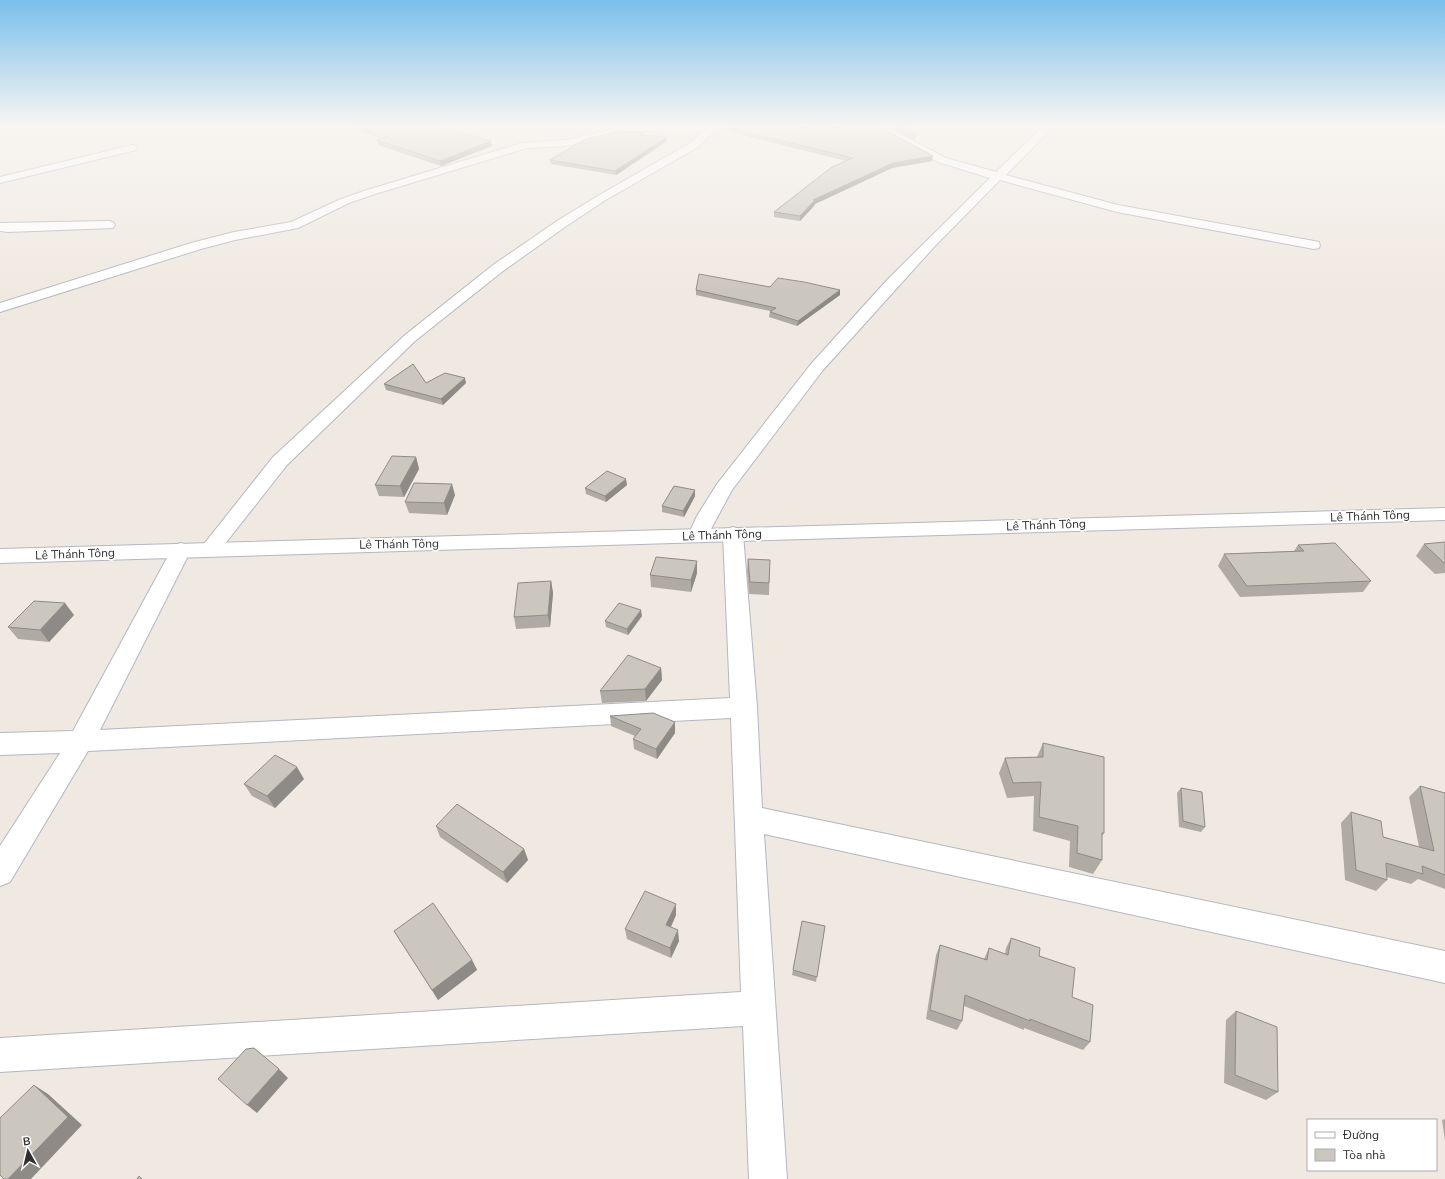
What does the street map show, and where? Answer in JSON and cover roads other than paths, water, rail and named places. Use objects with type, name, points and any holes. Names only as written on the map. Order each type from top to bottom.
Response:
[{"type":"street","points":[[0,308],[204,244],[234,236],[294,225],[345,201],[407,181]]},
{"type":"street","points":[[210,549],[280,461],[410,338],[498,268],[600,199],[631,181]]},
{"type":"street","points":[[698,535],[724,488],[817,368],[893,282],[992,181]]},
{"type":"street","points":[[1016,181],[1117,208],[1314,245]]},
{"type":"street","points":[[0,227],[109,225]]},
{"type":"street","name":"Lê Thánh Tông","points":[[0,556],[1445,514]]},
{"type":"street","points":[[733,534],[744,707],[758,1008],[768,1179]]},
{"type":"street","points":[[0,872],[80,740],[181,550]]},
{"type":"street","points":[[0,744],[744,707]]},
{"type":"street","points":[[749,818],[1445,967]]},
{"type":"street","points":[[0,1055],[758,1008]]}]
